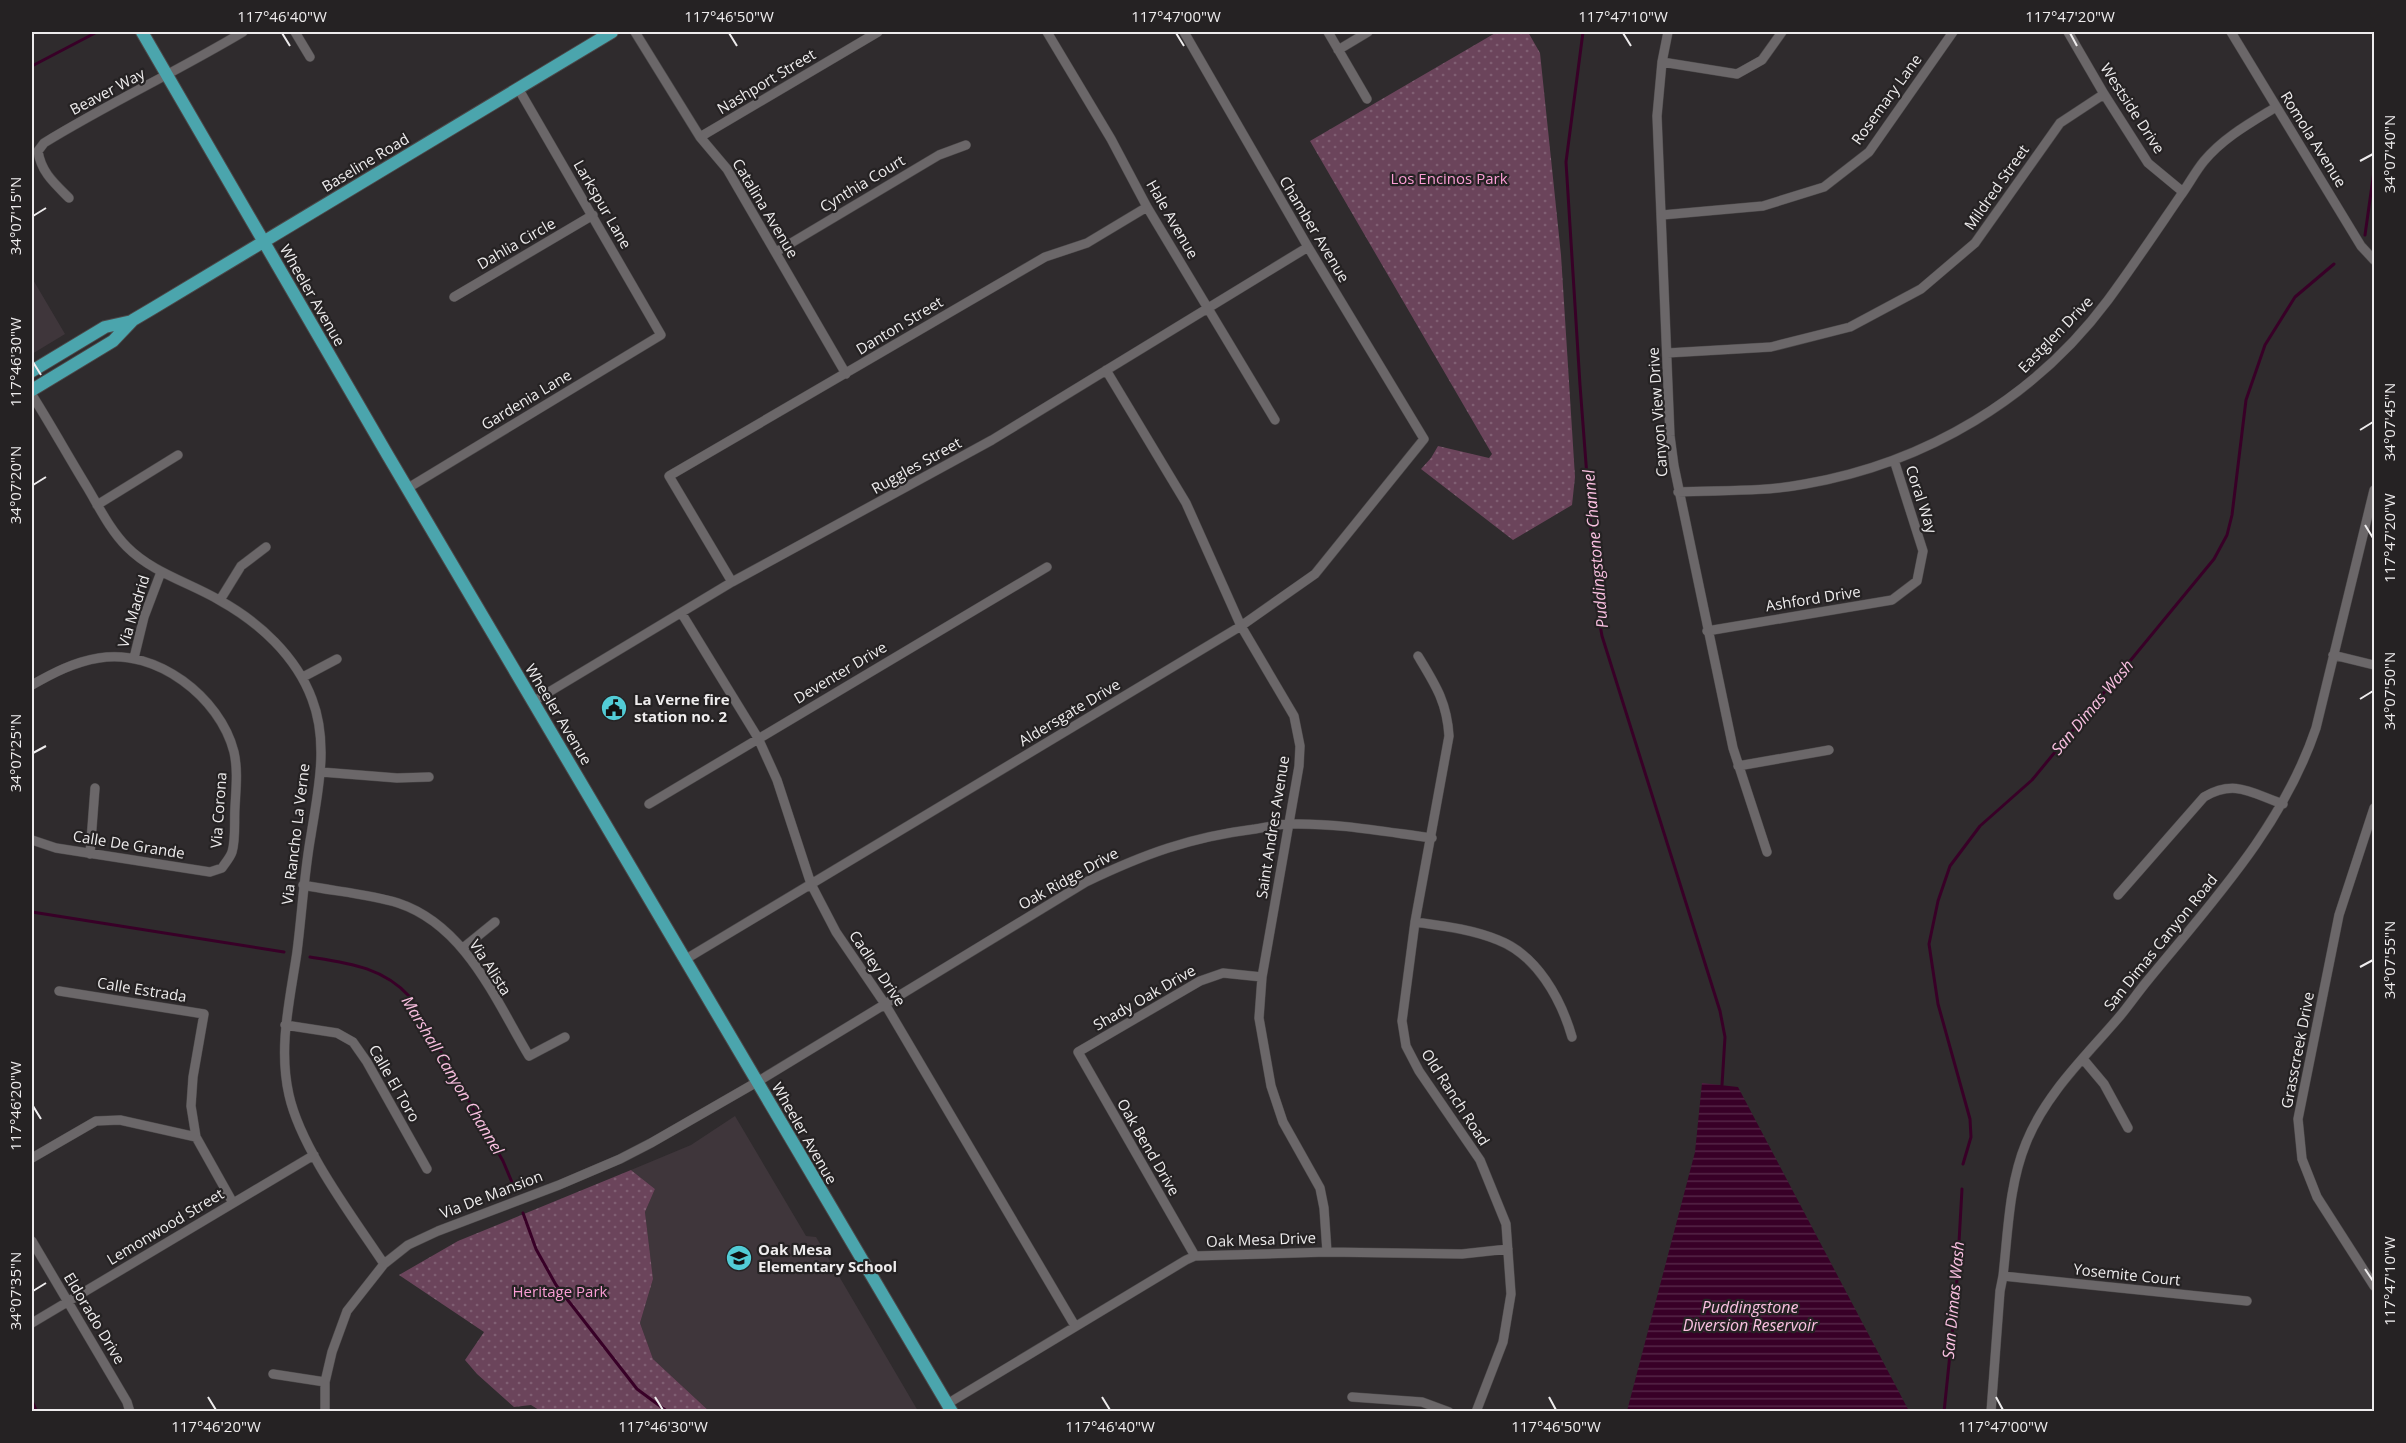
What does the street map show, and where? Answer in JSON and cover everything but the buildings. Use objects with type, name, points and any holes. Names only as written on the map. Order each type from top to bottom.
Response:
[{"type":"main road","name":"Wheeler Avenue","points":[[142,32],[950,1408]]},
{"type":"main road","name":"Baseline Road","points":[[32,390],[113,341],[134,320],[612,32]]},
{"type":"main road","name":"Baseline Road","points":[[32,371],[105,327],[134,320]]},
{"type":"street","name":"Beaver Way","points":[[69,198],[47,176],[40,162],[38,151],[44,143],[243,32]]},
{"type":"street","points":[[295,32],[310,57]]},
{"type":"street","name":"Catalina Avenue","points":[[635,32],[699,137],[727,169],[846,374]]},
{"type":"street","name":"Nashport Street","points":[[699,137],[878,32]]},
{"type":"street","name":"Hale Avenue","points":[[1047,32],[1111,139],[1147,207],[1275,420]]},
{"type":"street","name":"Chamber Avenue","points":[[1184,32],[1308,247],[1424,439]]},
{"type":"street","points":[[1328,32],[1367,99]]},
{"type":"street","points":[[1338,50],[1368,32]]},
{"type":"street","name":"Canyon View Drive","points":[[1668,32],[1662,62],[1657,116],[1670,436],[1678,492],[1738,766],[1767,852]]},
{"type":"street","points":[[1662,62],[1737,74],[1762,60],[1782,32]]},
{"type":"street","name":"Rosemary Lane","points":[[1662,215],[1763,207],[1824,187],[1869,152],[1953,32]]},
{"type":"street","name":"Westside Drive","points":[[2068,32],[2148,163],[2183,192]]},
{"type":"street","name":"Romola Avenue","points":[[2231,32],[2361,246],[2374,260]]},
{"type":"street","name":"Larkspur Lane","points":[[518,88],[661,335]]},
{"type":"street","name":"Mildred Street","points":[[1667,353],[1771,347],[1850,327],[1921,289],[1975,243],[2060,123],[2104,94]]},
{"type":"street","name":"Eastglen Drive","points":[[1678,492],[1777,488],[1851,474],[1894,460],[1937,442],[1980,418],[2042,372],[2076,338],[2107,301],[2204,161],[2229,136],[2276,107]]},
{"type":"street","name":"Cynthia Court","points":[[776,252],[939,155],[966,145]]},
{"type":"street","name":"Danton Street","points":[[732,582],[669,476],[1045,257],[1087,243],[1147,207]]},
{"type":"street","name":"Dahlia Circle","points":[[454,297],[592,215]]},
{"type":"street","name":"Ruggles Street","points":[[534,701],[732,582],[992,440],[1308,247]]},
{"type":"street","name":"Gardenia Lane","points":[[408,488],[661,335]]},
{"type":"street","name":"Saint Andres Avenue","points":[[1106,370],[1186,503],[1241,626],[1294,716],[1300,746],[1299,766],[1262,977],[1259,1018],[1270,1086],[1283,1122],[1320,1188],[1324,1208],[1327,1252]]},
{"type":"street","name":"Via Rancho La Verne","points":[[32,395],[97,505],[127,546],[161,572],[220,600],[266,633],[303,677],[313,700],[319,722],[321,772],[303,885],[297,949],[285,1025],[285,1070],[289,1096],[296,1118],[314,1155],[384,1264]]},
{"type":"street","name":"Aldersgate Drive","points":[[686,959],[1241,626],[1316,574],[1424,439]]},
{"type":"street","points":[[97,505],[178,455]]},
{"type":"street","name":"Coral Way","points":[[1894,460],[1923,551],[1917,581]]},
{"type":"street","name":"San Dimas Canyon Road","points":[[1991,1411],[2000,1291],[2013,1185],[2026,1143],[2048,1101],[2070,1071],[2083,1059],[2212,904],[2283,804],[2308,750],[2374,490]]},
{"type":"street","points":[[220,600],[241,566],[266,546]]},
{"type":"street","name":"Deventer Drive","points":[[649,804],[1047,567]]},
{"type":"street","name":"Via Madrid","points":[[134,658],[144,617],[161,572]]},
{"type":"street","name":"Ashford Drive","points":[[1707,631],[1892,600],[1917,581]]},
{"type":"street","name":"Cadley Drive","points":[[682,614],[758,738],[777,780],[811,884],[836,932],[885,1004],[1076,1326]]},
{"type":"street","points":[[2333,655],[2374,665]]},
{"type":"street","name":"Old Ranch Road","points":[[1418,656],[1439,690],[1448,714],[1449,736],[1415,922],[1402,1021],[1406,1046],[1419,1071],[1480,1160],[1506,1224],[1508,1249],[1511,1294],[1503,1342],[1476,1412]]},
{"type":"street","name":"Via Corona","points":[[32,686],[52,673],[75,663],[101,657],[134,658],[162,668],[188,685],[209,705],[225,728],[234,752],[237,776],[232,853],[222,868]]},
{"type":"street","points":[[303,677],[337,659]]},
{"type":"street","points":[[1738,766],[1829,750]]},
{"type":"street","points":[[321,772],[397,778],[429,777]]},
{"type":"street","points":[[2118,895],[2204,798],[2219,789],[2235,787],[2283,804]]},
{"type":"street","points":[[90,854],[95,788]]},
{"type":"street","name":"Grasscreek Drive","points":[[2374,808],[2339,915],[2298,1119],[2302,1160],[2318,1197],[2374,1286]]},
{"type":"street","name":"Oak Ridge Drive","points":[[757,1082],[1086,882],[1135,858],[1215,835],[1290,824],[1341,826],[1432,838]]},
{"type":"street","name":"Calle De Grande","points":[[32,840],[56,848],[210,872],[222,868]]},
{"type":"street","name":"Via Alista","points":[[303,885],[396,902],[421,912],[441,926],[463,948],[529,1056],[565,1037]]},
{"type":"street","points":[[463,948],[495,922]]},
{"type":"street","points":[[1415,922],[1479,934],[1499,940],[1521,953],[1544,978],[1565,1011],[1572,1037]]},
{"type":"street","name":"Shady Oak Drive","points":[[1078,1052],[1200,981],[1223,973],[1262,977]]},
{"type":"street","name":"Calle Estrada","points":[[59,991],[204,1014],[193,1077],[191,1106],[196,1137]]},
{"type":"street","name":"Calle El Toro","points":[[285,1025],[337,1033],[353,1042],[367,1062],[427,1169]]},
{"type":"street","name":"Oak Bend Drive","points":[[1078,1052],[1195,1256]]},
{"type":"street","points":[[2083,1059],[2104,1084],[2128,1128]]},
{"type":"street","name":"Via De Mansion","points":[[325,1412],[325,1382],[332,1352],[347,1311],[384,1264],[408,1245],[620,1159],[757,1082]]},
{"type":"street","points":[[32,1158],[96,1121],[120,1120],[196,1137],[233,1203]]},
{"type":"street","name":"Lemonwood Street","points":[[32,1323],[314,1155]]},
{"type":"street","name":"Eldorado Drive","points":[[32,1241],[127,1402],[130,1412]]},
{"type":"street","name":"Oak Mesa Drive","points":[[950,1408],[1076,1326],[1195,1256],[1327,1252],[1462,1254],[1508,1249]]},
{"type":"street","name":"Yosemite Court","points":[[2003,1276],[2247,1301]]},
{"type":"street","points":[[273,1374],[325,1382]]},
{"type":"street","points":[[1352,1397],[1422,1402],[1449,1412]]},
{"type":"street","points":[[1991,1411],[1996,1412]]},
{"type":"shaded area","points":[[32,278],[65,334],[32,354]]},
{"type":"shaded area","name":"Oak Mesa Elementary School","points":[[735,1116],[806,1236],[816,1237],[918,1411],[709,1411],[653,1359],[640,1323],[653,1279],[645,1212],[655,1189],[631,1170],[691,1145]]},
{"type":"green space","name":"Los Encinos Park","points":[[1497,32],[1528,32],[1540,53],[1561,255],[1575,477],[1572,505],[1513,540],[1421,469],[1438,446],[1489,458],[1492,454],[1310,141]]},
{"type":"green space","name":"Heritage Park","points":[[631,1170],[655,1189],[645,1212],[653,1279],[640,1323],[653,1359],[709,1411],[542,1412],[531,1405],[514,1407],[465,1360],[484,1332],[399,1275],[458,1241]]},
{"type":"water","name":"Puddingstone Diversion Reservoir","points":[[1702,1083],[1738,1087],[1909,1411],[1627,1411],[1695,1152]]},
{"type":"waterway","points":[[32,66],[97,32]]},
{"type":"waterway","name":"Puddingstone Channel","points":[[1583,32],[1566,162],[1597,608],[1602,636],[1720,1011],[1725,1037],[1722,1085]]},
{"type":"waterway","name":"San Dimas Wash","points":[[2365,235],[2374,171]]},
{"type":"waterway","name":"San Dimas Wash","points":[[1963,1164],[1971,1137],[1970,1119],[1938,1004],[1929,944],[1938,901],[1950,866],[1980,826],[2032,780],[2214,559],[2227,535],[2232,515],[2246,400],[2265,345],[2295,297],[2334,264]]},
{"type":"waterway","name":"Marshall Canyon Channel","points":[[32,912],[284,952]]},
{"type":"waterway","name":"Marshall Canyon Channel","points":[[310,957],[351,964],[377,973],[400,987],[410,997],[503,1161],[514,1187]]},
{"type":"waterway","name":"San Dimas Wash","points":[[1944,1412],[1956,1296],[1962,1189]]},
{"type":"waterway","name":"Marshall Canyon Channel","points":[[523,1213],[536,1249],[556,1285],[637,1389],[668,1412]]},
{"type":"waterway","name":"Marshall Canyon Channel","points":[[32,1401],[37,1412]]},
{"type":"place","name":"La Verne fire station no. 2","points":[[614,708]]},
{"type":"place","name":"Oak Mesa Elementary School","points":[[739,1258]]}]
